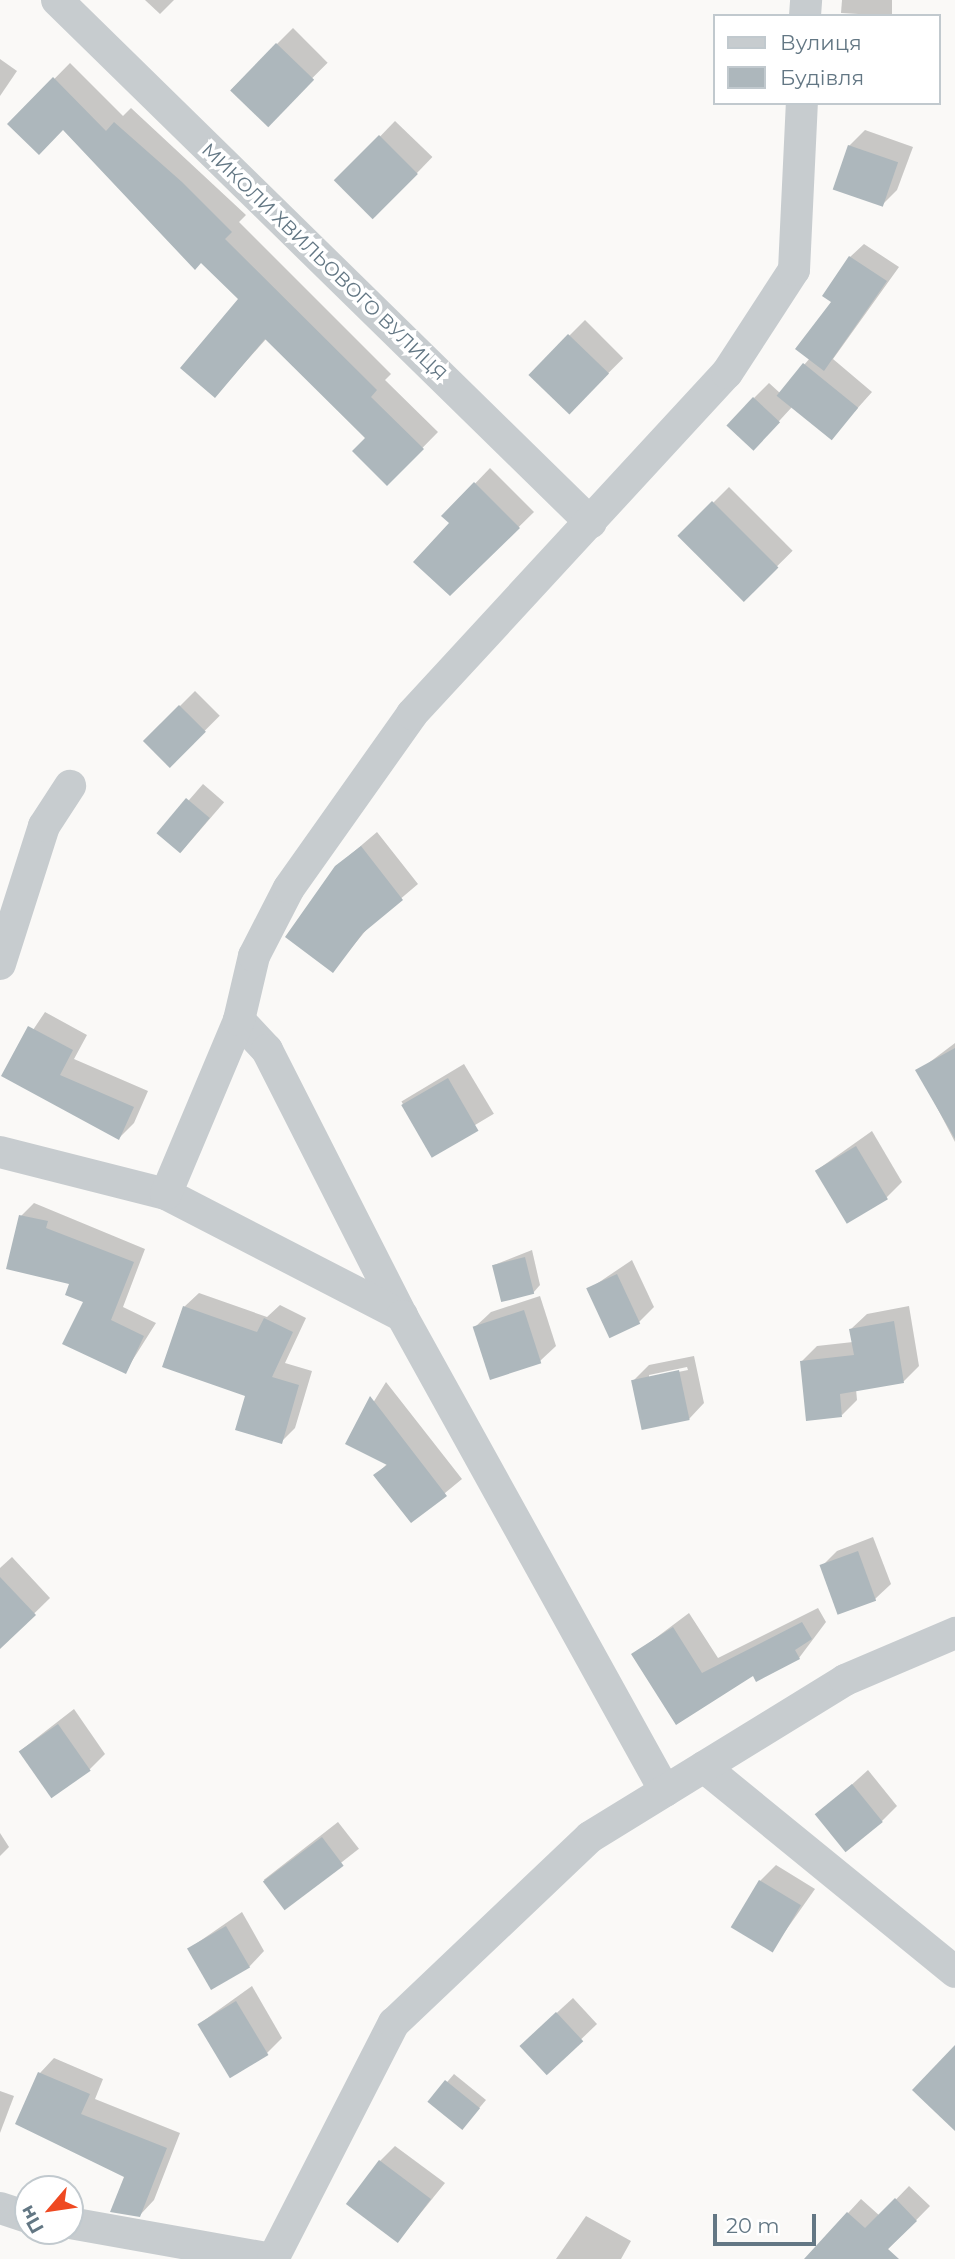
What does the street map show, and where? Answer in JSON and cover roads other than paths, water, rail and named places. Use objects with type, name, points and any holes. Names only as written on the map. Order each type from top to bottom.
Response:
[{"type":"street","name":"МИКОЛИ ХВИЛЬОВОГО ВУЛИЦЯ","points":[[57,0],[591,523]]},
{"type":"street","points":[[166,1194],[239,1020],[254,956],[289,888],[412,715],[727,373],[794,270],[802,105]]},
{"type":"street","points":[[2,950],[44,826],[70,786]]},
{"type":"street","points":[[239,1020],[267,1050],[402,1315],[665,1790]]},
{"type":"street","points":[[0,1152],[166,1194],[402,1315]]},
{"type":"street","points":[[84,2225],[273,2259],[394,2023],[590,1837],[845,1680],[955,1633]]},
{"type":"street","points":[[704,1767],[955,1972]]}]
